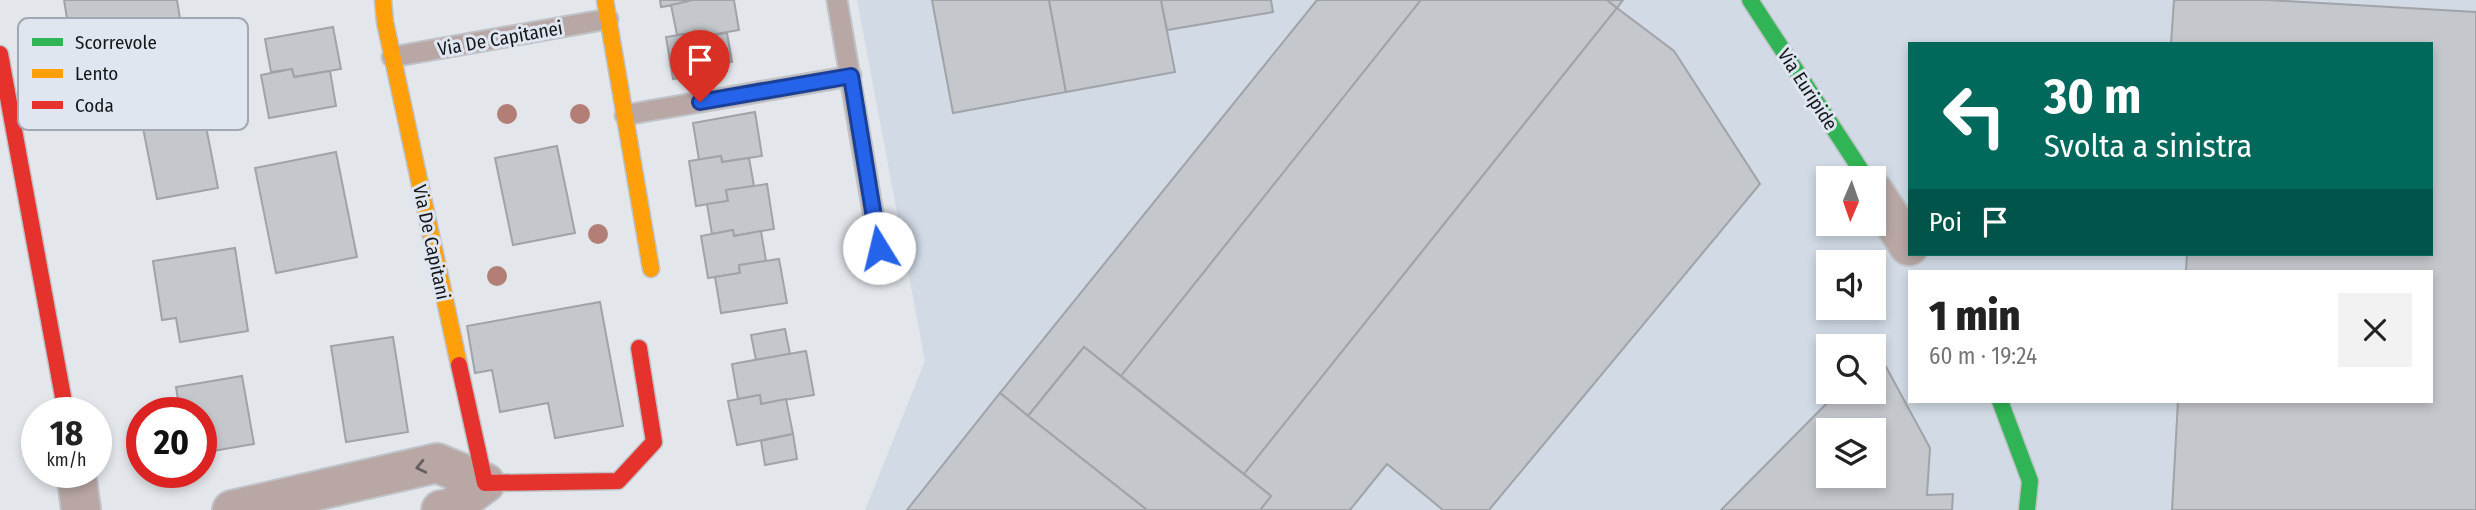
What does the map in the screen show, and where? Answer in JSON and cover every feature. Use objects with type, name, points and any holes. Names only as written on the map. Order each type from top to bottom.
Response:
[{"type":"street","name":"Via De Capitani","points":[[383,0],[392,57],[485,482]]},
{"type":"street","name":"Via Euripide","points":[[1750,0],[1858,166]]},
{"type":"street","points":[[606,9],[651,269]]},
{"type":"street","points":[[0,54],[63,397]]},
{"type":"street","points":[[1886,211],[1908,244]]},
{"type":"street","points":[[232,510],[437,463],[485,482],[618,481],[654,442],[639,348]]},
{"type":"street","points":[[2001,403],[2030,481],[2028,510]]},
{"type":"street","points":[[441,510],[450,509],[485,482]]},
{"type":"street","points":[[78,488],[81,510]]},
{"type":"lane","points":[[837,0],[879,248]]},
{"type":"lane","name":"Via De Capitanei","points":[[392,57],[606,9]]},
{"type":"lane","points":[[625,115],[851,76]]},
{"type":"shaded area","points":[[857,0],[2476,0],[2476,510],[865,510],[925,361]]},
{"type":"building","points":[[64,0],[177,0],[180,18],[67,18]]},
{"type":"building","points":[[660,0],[693,0],[693,2],[661,7]]},
{"type":"building","points":[[693,0],[734,0],[739,30],[699,37],[698,32],[677,35],[671,5]]},
{"type":"building","points":[[932,0],[1049,0],[1066,92],[953,113]]},
{"type":"building","points":[[1049,0],[1161,0],[1175,72],[1066,92]]},
{"type":"building","points":[[1161,0],[1271,0],[1273,12],[1167,30]]},
{"type":"building","points":[[1317,0],[1421,0],[1121,376],[1084,347],[1028,416],[1000,393]]},
{"type":"building","points":[[1421,0],[1607,0],[1617,8],[1244,474],[1121,376]]},
{"type":"building","points":[[1607,0],[1623,0],[1617,8]]},
{"type":"building","points":[[2174,0],[2267,0],[2476,12],[2476,510],[2172,510],[2178,403],[2433,403],[2433,270],[2186,270],[2187,256],[2433,256],[2433,42],[2171,42]]},
{"type":"building","points":[[1617,8],[1674,51],[1760,184],[1489,510],[1443,510],[1387,464],[1350,510],[1260,510],[1271,496],[1244,474]]},
{"type":"building","points":[[333,27],[341,69],[294,77],[292,69],[271,72],[265,39]]},
{"type":"building","points":[[698,32],[699,37],[727,33],[732,62],[704,66],[705,74],[673,79],[666,37]]},
{"type":"building","points":[[292,69],[294,77],[330,71],[336,106],[269,118],[261,75]]},
{"type":"building","points":[[755,112],[762,156],[722,162],[721,156],[699,160],[693,123]]},
{"type":"building","points":[[143,130],[207,130],[218,188],[157,199]]},
{"type":"building","points":[[557,146],[575,233],[513,245],[495,158]]},
{"type":"building","points":[[336,152],[357,257],[276,273],[255,168]]},
{"type":"building","points":[[721,156],[722,162],[749,158],[754,186],[726,190],[728,201],[696,206],[689,161]]},
{"type":"building","points":[[767,184],[774,229],[734,236],[733,230],[712,234],[707,204],[728,201],[726,190]]},
{"type":"building","points":[[733,230],[734,236],[761,231],[766,261],[739,265],[740,273],[708,278],[701,236]]},
{"type":"building","points":[[235,248],[248,331],[180,342],[176,318],[162,320],[153,261]]},
{"type":"building","points":[[779,259],[787,303],[721,313],[715,277],[740,273],[739,265]]},
{"type":"building","points":[[600,302],[623,426],[555,438],[548,403],[500,412],[492,370],[475,373],[467,326]]},
{"type":"building","points":[[785,329],[790,354],[756,360],[751,335]]},
{"type":"building","points":[[393,337],[408,432],[346,442],[331,346]]},
{"type":"building","points":[[1084,347],[1271,496],[1260,510],[1147,510],[1028,416]]},
{"type":"building","points":[[806,351],[814,395],[761,404],[760,395],[738,399],[732,364]]},
{"type":"building","points":[[1886,367],[1930,448],[1927,495],[1953,494],[1952,510],[1721,510],[1826,404],[1886,404]]},
{"type":"building","points":[[242,376],[254,444],[217,450],[217,397],[178,397],[176,387]]},
{"type":"building","points":[[1000,393],[1028,416],[1147,510],[907,510]]},
{"type":"building","points":[[760,395],[761,404],[786,399],[793,434],[737,445],[728,401]]},
{"type":"building","points":[[793,434],[797,459],[765,465],[761,441]]},
{"type":"traffic: fast","points":[[1750,0],[1858,166]]},
{"type":"traffic: fast","points":[[2001,403],[2030,481],[2027,510]]},
{"type":"traffic: slow","points":[[383,0],[385,22],[459,365]]},
{"type":"traffic: slow","points":[[605,0],[651,269]]},
{"type":"traffic: jam","points":[[0,54],[63,397]]},
{"type":"traffic: jam","points":[[459,365],[485,483],[618,481],[654,442],[639,348]]},
{"type":"route","points":[[700,102],[851,76],[879,248]]}]
